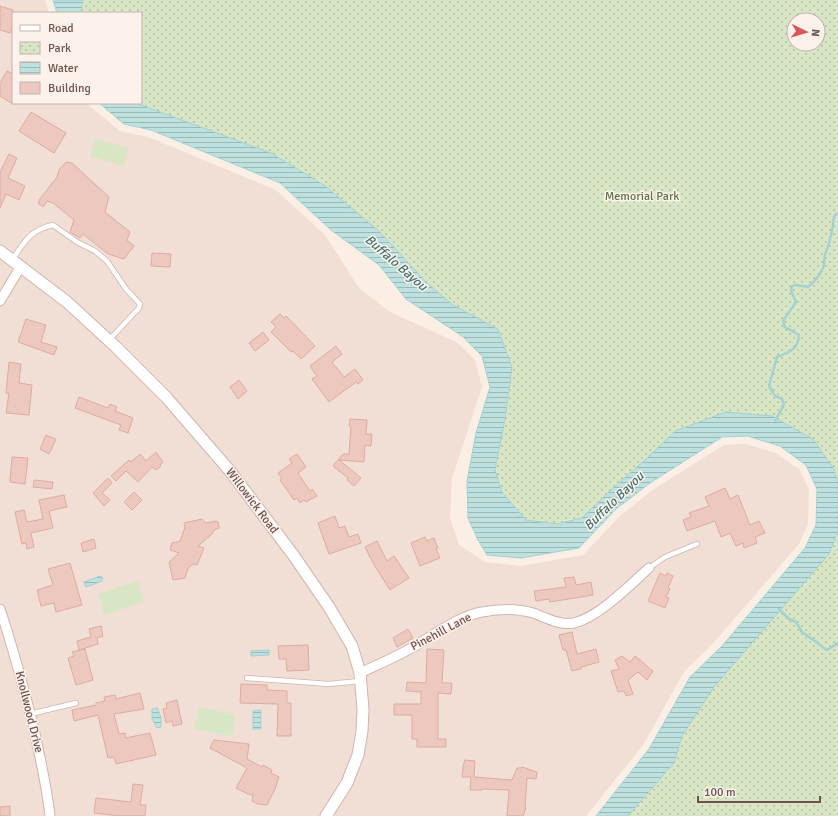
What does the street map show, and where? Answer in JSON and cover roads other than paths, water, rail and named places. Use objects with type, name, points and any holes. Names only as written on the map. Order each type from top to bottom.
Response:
[{"type":"street","name":"Willowick Road","points":[[0,251],[67,302],[109,340],[166,397],[229,469],[330,607],[352,646],[360,677],[363,716],[358,755],[347,784],[326,816]]},
{"type":"street","points":[[0,301],[17,263]]},
{"type":"street","name":"Pinehill Lane","points":[[360,677],[468,616],[481,612],[510,609],[532,613],[557,621],[573,623],[596,613],[649,568]]},
{"type":"street","name":"Knollwood Drive","points":[[0,609],[30,714],[46,783],[50,816]]},
{"type":"lane","points":[[17,263],[32,233],[41,227],[53,225],[77,242],[95,251],[107,261],[126,288],[140,304],[139,308],[109,340]]},
{"type":"lane","points":[[649,568],[665,557],[697,544]]},
{"type":"lane","points":[[247,678],[329,684],[360,677]]},
{"type":"lane","points":[[30,714],[76,703]]},
{"type":"water","points":[[53,0],[83,0],[81,12],[57,12]]},
{"type":"water","name":"Buffalo Bayou","points":[[100,104],[139,104],[271,153],[324,185],[380,232],[427,283],[453,305],[498,329],[512,367],[505,419],[495,470],[502,492],[526,520],[557,524],[582,518],[675,431],[726,412],[772,416],[813,439],[834,469],[838,483],[838,531],[829,554],[714,687],[682,736],[674,763],[628,816],[596,816],[649,749],[690,677],[722,646],[805,548],[816,525],[817,489],[806,465],[780,446],[747,436],[722,437],[650,483],[616,509],[579,548],[521,558],[487,555],[468,518],[467,481],[476,433],[490,387],[482,356],[462,336],[406,299],[379,265],[331,230],[280,183],[151,130],[124,124]]},
{"type":"water","points":[[100,576],[103,578],[102,581],[86,587],[84,582]]},
{"type":"water","points":[[269,650],[269,655],[251,656],[251,651]]},
{"type":"water","points":[[157,708],[161,717],[161,727],[157,728],[152,719],[152,709]]},
{"type":"water","points":[[261,710],[261,729],[253,729],[253,711]]},
{"type":"waterway","points":[[775,421],[784,405],[782,399],[775,396],[769,386],[777,357],[792,350],[797,344],[799,335],[785,327],[783,321],[796,302],[791,291],[792,286],[796,285],[808,287],[815,281],[824,266],[834,216],[838,213]]},
{"type":"waterway","points":[[779,609],[789,619],[796,622],[802,632],[827,650],[838,643]]},
{"type":"park label","name":"Memorial Park","points":[[642,196]]}]
